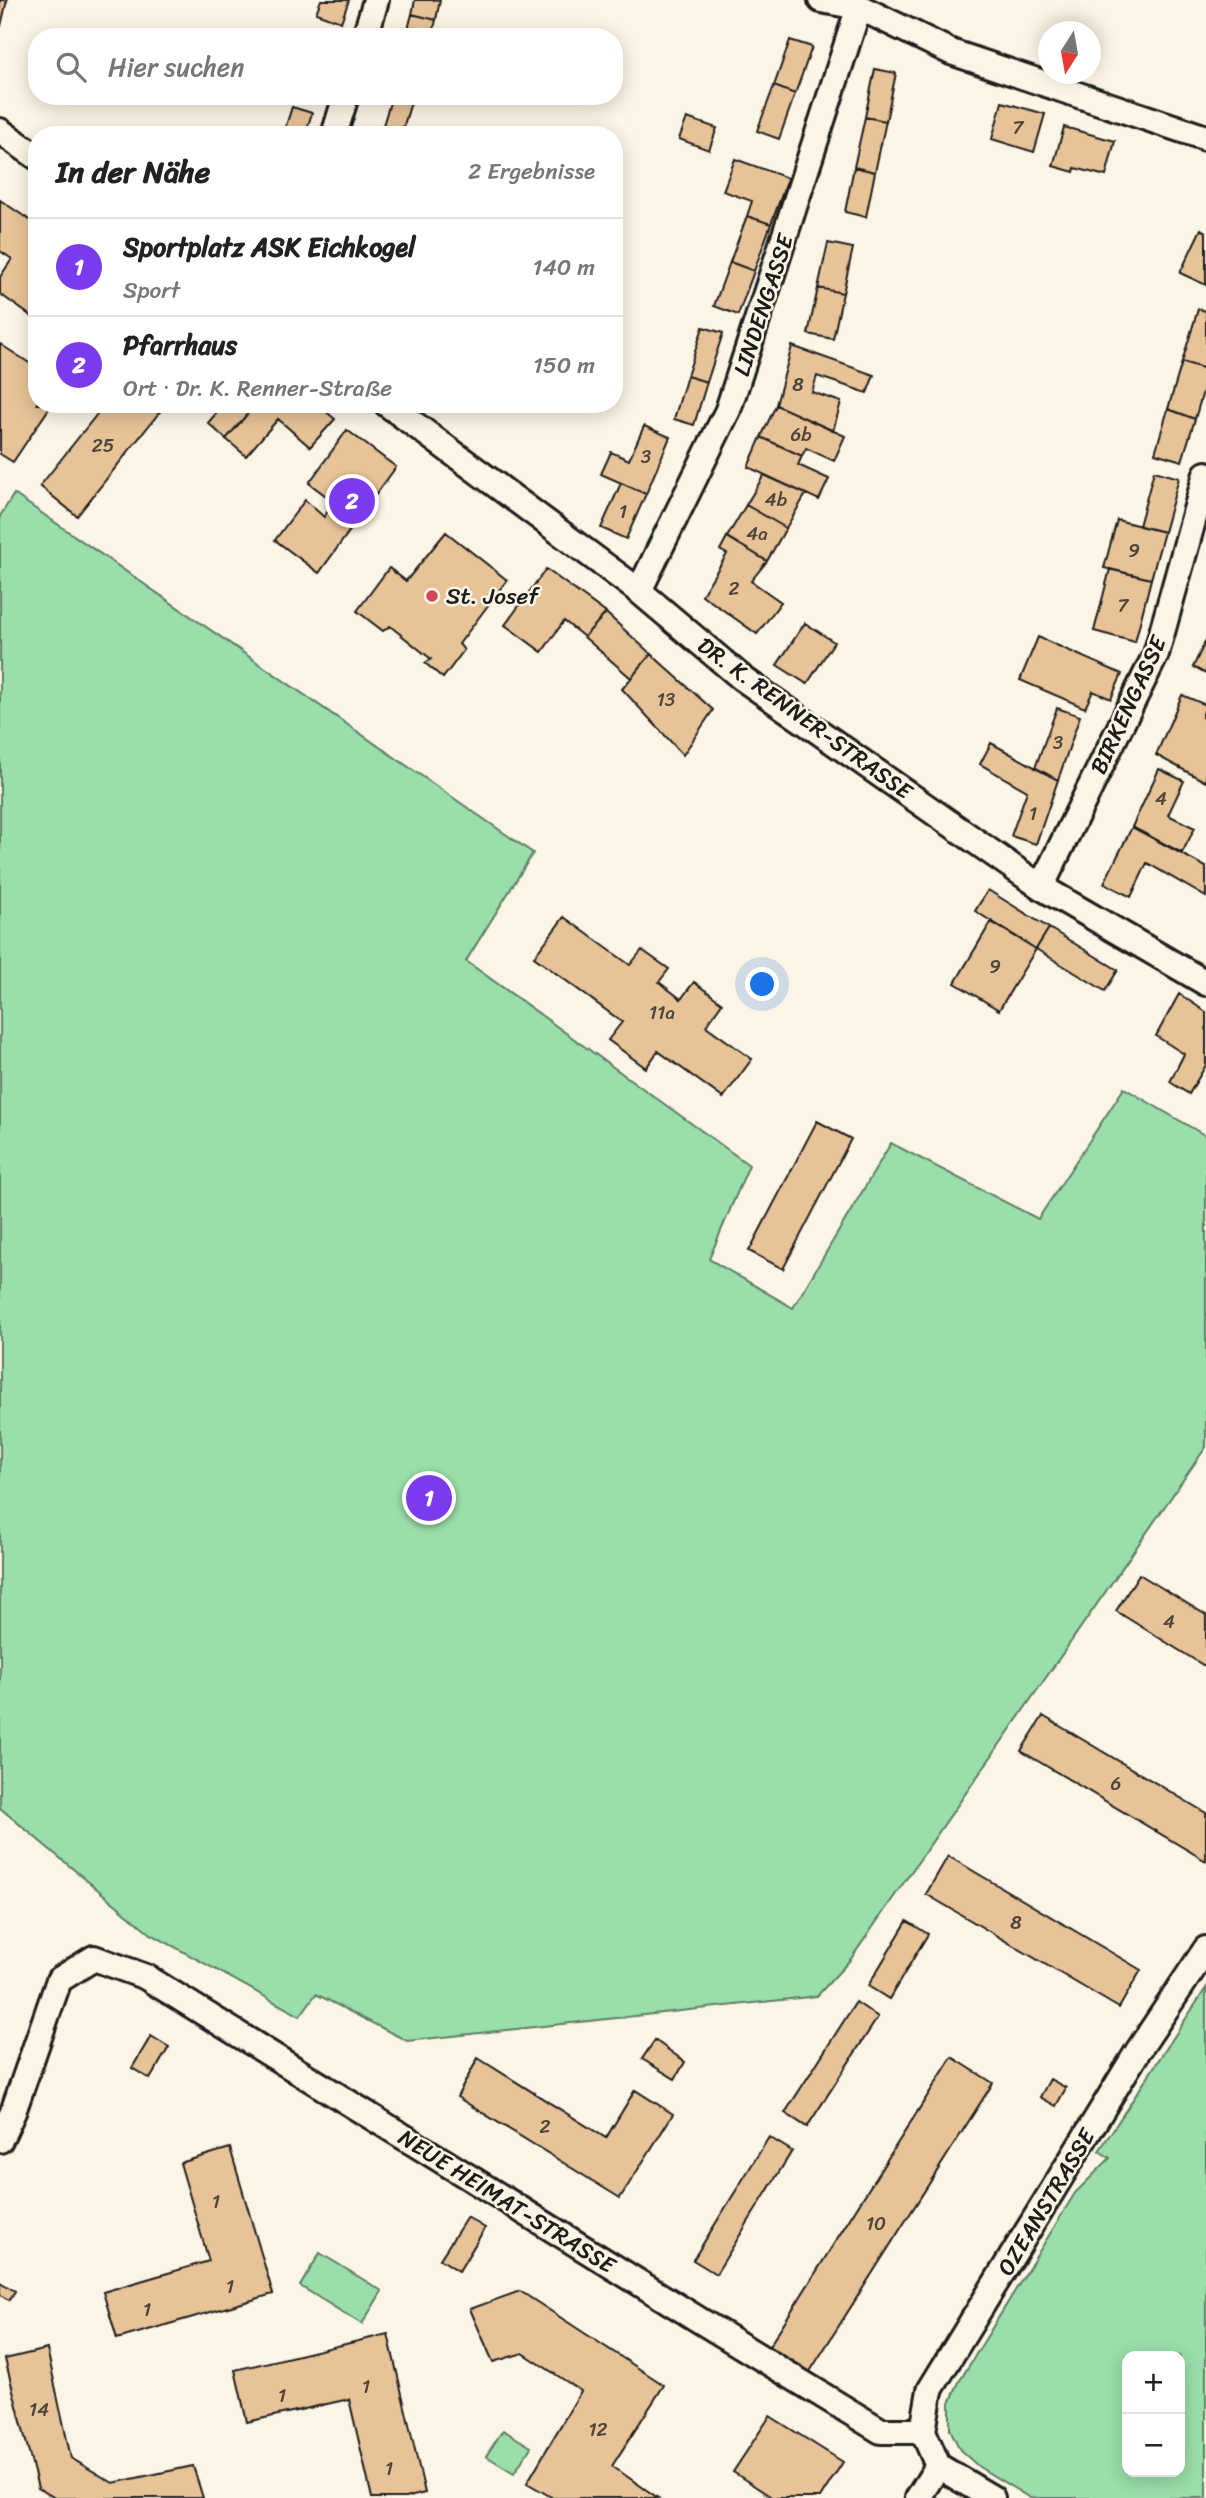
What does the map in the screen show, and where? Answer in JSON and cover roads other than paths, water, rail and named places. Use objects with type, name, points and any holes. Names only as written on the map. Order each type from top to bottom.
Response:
[{"type":"street","points":[[368,28],[376,0]]},
{"type":"street","points":[[821,0],[859,7],[951,52],[1206,138]]},
{"type":"street","name":"LINDENGASSE","points":[[639,591],[728,410],[859,7]]},
{"type":"street","points":[[337,126],[343,105]]},
{"type":"street","points":[[0,131],[28,151]]},
{"type":"street","name":"DR. K. RENNER-STRASSE","points":[[399,413],[639,591],[742,678],[1041,887],[1206,983]]},
{"type":"street","name":"BIRKENGASSE","points":[[1041,887],[1156,654],[1206,474]]},
{"type":"street","name":"OZEANSTRASSE","points":[[923,2431],[930,2390],[1138,2050],[1206,1948]]},
{"type":"street","name":"NEUE HEIMAT-STRASSE","points":[[0,2140],[13,2112],[60,1980],[94,1958],[146,1977],[881,2431],[923,2431]]},
{"type":"street","points":[[923,2431],[938,2466],[992,2498]]},
{"type":"street","points":[[918,2498],[938,2466]]},
{"type":"place","name":"Pfarrhaus","points":[[352,501]]},
{"type":"place","name":"St. Josef","points":[[432,596]]},
{"type":"place","name":"Sportplatz ASK Eichkogel","points":[[429,1498]]}]
